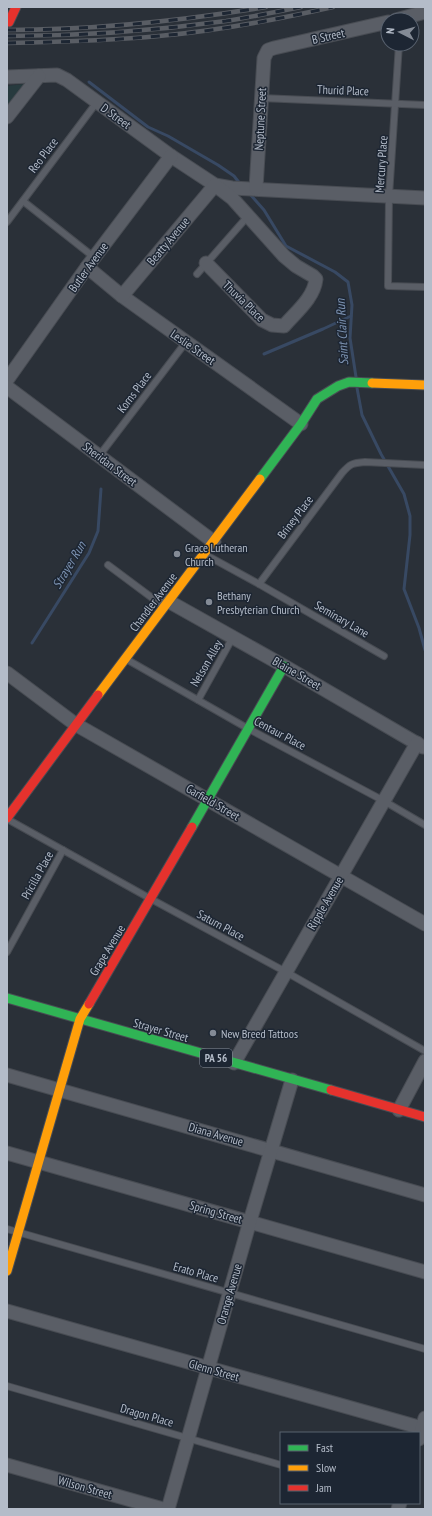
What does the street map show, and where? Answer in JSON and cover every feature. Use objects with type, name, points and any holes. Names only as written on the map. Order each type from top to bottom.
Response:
[{"type":"main road","points":[[9,22],[16,7]]},
{"type":"main road","name":"Chandler Avenue","points":[[7,819],[75,724],[214,542],[301,424],[317,399],[338,386],[349,382],[425,385]]},
{"type":"main road","name":"Grape Avenue","points":[[7,1271],[80,1019],[151,900],[247,728],[284,666]]},
{"type":"main road","name":"Strayer Street","points":[[7,998],[425,1118]]},
{"type":"street","name":"B Street","points":[[268,50],[380,24]]},
{"type":"street","name":"Neptune Street","points":[[254,189],[264,58],[268,50]]},
{"type":"street","name":"D Street","points":[[7,77],[56,75],[67,80],[171,156],[232,198],[284,256],[316,279],[315,285]]},
{"type":"street","points":[[7,117],[38,76]]},
{"type":"street","name":"Butler Avenue","points":[[7,380],[91,262],[171,156]]},
{"type":"street","name":"D Street","points":[[215,185],[232,188],[425,198]]},
{"type":"street","name":"Beatty Avenue","points":[[122,296],[215,185]]},
{"type":"street","name":"Leslie Street","points":[[91,262],[122,296],[301,424]]},
{"type":"street","name":"Thuvia Place","points":[[206,263],[262,320],[272,325],[284,326],[310,296],[315,285]]},
{"type":"street","name":"Sheridan Street","points":[[7,387],[214,542]]},
{"type":"street","name":"Blaine Street","points":[[166,604],[284,666],[421,745]]},
{"type":"street","name":"Garfield Street","points":[[7,673],[75,724],[425,924]]},
{"type":"street","name":"Ripple Avenue","points":[[234,1063],[384,801],[421,745]]},
{"type":"street","points":[[399,1110],[425,1060]]},
{"type":"street","name":"Diana Avenue","points":[[7,1075],[425,1195]]},
{"type":"street","name":"Orange Avenue","points":[[168,1509],[292,1080]]},
{"type":"street","name":"Spring Street","points":[[7,1153],[425,1272]]},
{"type":"street","name":"Glenn Street","points":[[7,1311],[422,1428]]},
{"type":"street","name":"Wilson Street","points":[[7,1465],[163,1509]]},
{"type":"lane","name":"Mercury Place","points":[[399,52],[389,196],[388,286],[425,287]]},
{"type":"lane","name":"Thurid Place","points":[[261,98],[425,105]]},
{"type":"lane","name":"Reo Place","points":[[7,222],[97,102]]},
{"type":"lane","points":[[23,201],[91,262]]},
{"type":"lane","points":[[197,274],[248,216]]},
{"type":"lane","name":"Korns Place","points":[[99,456],[186,342]]},
{"type":"lane","name":"Briney Place","points":[[259,584],[342,473],[350,465],[365,462],[425,465]]},
{"type":"lane","name":"Seminary Lane","points":[[205,554],[384,656]]},
{"type":"lane","points":[[108,565],[166,604]]},
{"type":"lane","name":"Nelson Alley","points":[[198,700],[233,638]]},
{"type":"lane","name":"Centaur Place","points":[[126,659],[247,728],[384,801],[425,825]]},
{"type":"lane","name":"Saturn Place","points":[[7,819],[151,900],[286,972],[425,1051]]},
{"type":"lane","name":"Pricilla Place","points":[[7,952],[64,850]]},
{"type":"lane","name":"Erato Place","points":[[7,1229],[229,1294],[425,1349]]},
{"type":"lane","name":"Dragon Place","points":[[7,1386],[280,1465]]},
{"type":"green space","points":[[24,84],[7,107],[7,86]]},
{"type":"waterway","name":"Saint Clair Run","points":[[89,82],[148,127],[168,136],[218,165],[234,176],[241,185]]},
{"type":"waterway","name":"Saint Clair Run","points":[[249,193],[264,210],[286,246],[335,272],[348,282],[352,305],[350,338],[356,377]]},
{"type":"waterway","name":"Strayer Run","points":[[264,354],[351,316]]},
{"type":"waterway","name":"Saint Clair Run","points":[[357,388],[362,415],[381,454],[404,494],[410,516],[410,535],[404,589],[419,628],[425,650]]},
{"type":"waterway","name":"Strayer Run","points":[[32,643],[89,553],[98,531],[101,489]]},
{"type":"railway","points":[[7,30],[40,30],[137,24],[266,7]]},
{"type":"railway","points":[[7,36],[89,34],[171,28],[226,21],[301,7]]},
{"type":"railway","points":[[7,43],[64,42],[181,34],[246,24],[333,7]]},
{"type":"traffic: fast","points":[[260,479],[301,424],[317,399],[338,386],[349,382],[372,383]]},
{"type":"traffic: fast","points":[[192,827],[284,666]]},
{"type":"traffic: fast","points":[[7,998],[331,1090]]},
{"type":"traffic: slow","points":[[372,383],[425,385]]},
{"type":"traffic: slow","points":[[98,695],[260,479]]},
{"type":"traffic: slow","points":[[7,1271],[80,1019],[89,1004]]},
{"type":"traffic: jam","points":[[9,22],[16,7]]},
{"type":"traffic: jam","points":[[7,818],[98,695]]},
{"type":"traffic: jam","points":[[89,1004],[192,827]]},
{"type":"traffic: jam","points":[[331,1090],[425,1117]]},
{"type":"place","name":"Grace Lutheran Church","points":[[177,554]]},
{"type":"place","name":"Bethany Presbyterian Church","points":[[209,602]]},
{"type":"place","name":"New Breed Tattoos","points":[[213,1033]]}]
